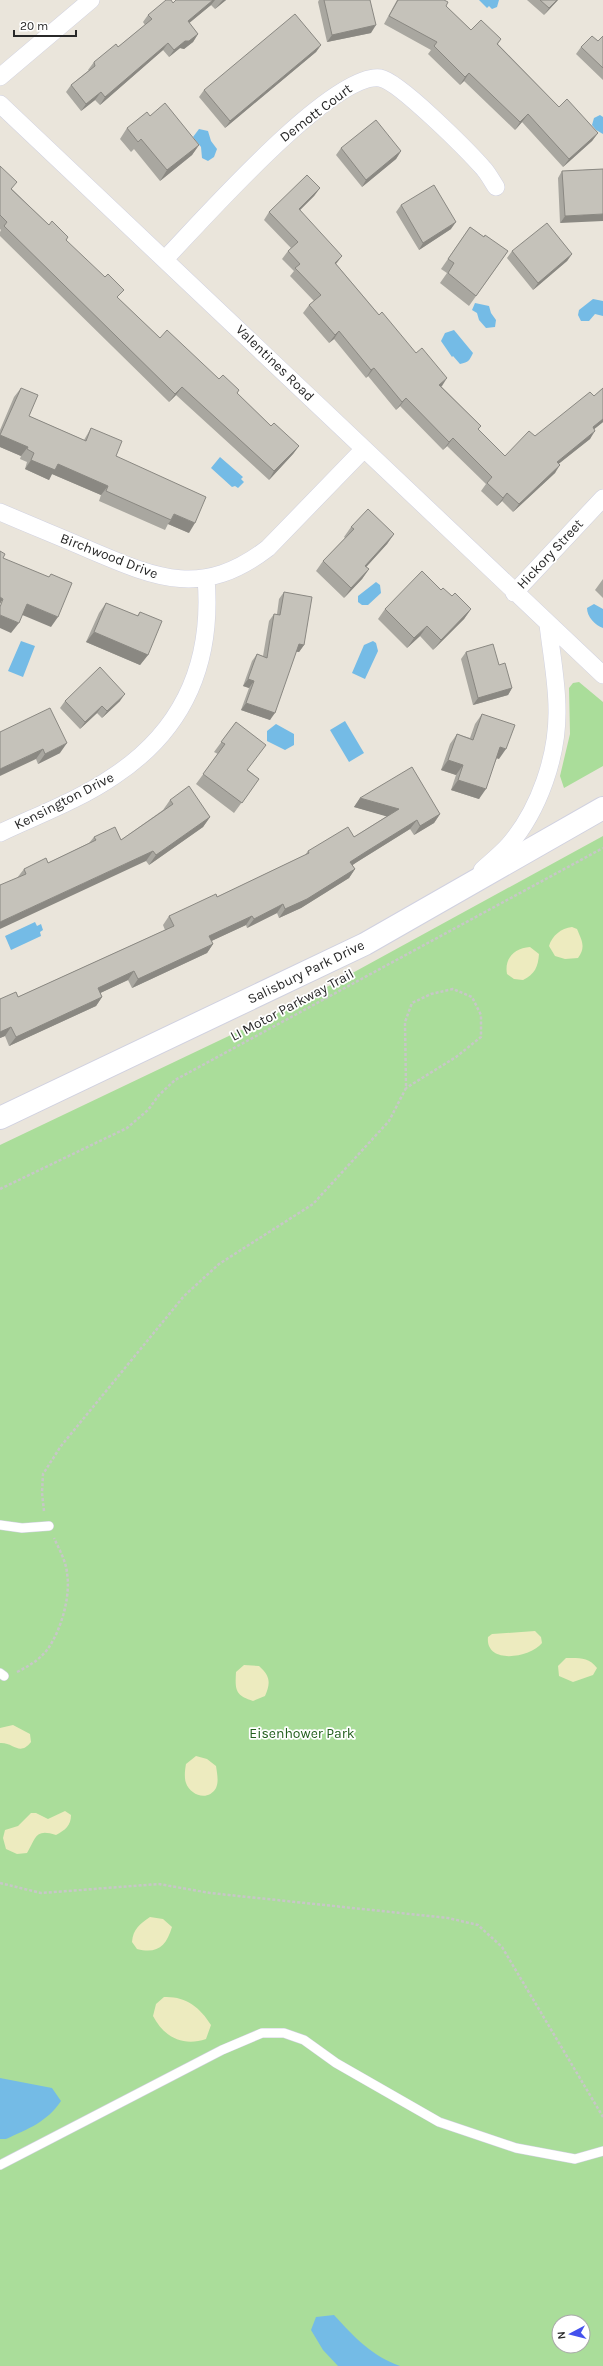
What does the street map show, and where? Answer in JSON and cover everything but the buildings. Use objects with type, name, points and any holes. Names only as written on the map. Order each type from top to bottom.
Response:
[{"type":"main road","name":"Salisbury Park Drive","points":[[0,1118],[365,944],[603,808]]},
{"type":"street","points":[[0,76],[91,0]]},
{"type":"street","name":"Demott Court","points":[[165,260],[282,139],[341,91],[368,78],[387,80],[402,90],[477,162],[496,187]]},
{"type":"street","name":"Valentines Road","points":[[0,104],[603,675]]},
{"type":"street","name":"Birchwood Drive","points":[[0,512],[128,566],[156,575],[182,580],[206,578],[233,570],[252,560],[268,548],[364,449]]},
{"type":"street","name":"Hickory Street","points":[[514,592],[603,498]]},
{"type":"street","name":"Kensington Drive","points":[[0,833],[91,790],[113,777],[150,749],[170,724],[187,698],[202,657],[208,618],[206,578]]},
{"type":"street","points":[[461,889],[508,846],[531,814],[550,762],[556,737],[557,708],[548,624]]},
{"type":"lane","points":[[0,1525],[22,1528],[49,1526]]},
{"type":"lane","points":[[0,2165],[222,2050],[262,2033],[284,2033],[304,2040],[336,2063],[446,2124],[516,2148],[575,2159],[603,2151]]},
{"type":"path","name":"LI Motor Parkway Trail","points":[[0,1189],[127,1128],[148,1110],[159,1095],[175,1080],[603,848]]},
{"type":"path","points":[[2,1675],[35,1662],[48,1650],[58,1629],[66,1602],[68,1574],[49,1526],[42,1493],[43,1474],[61,1446],[184,1296],[219,1264],[313,1204],[389,1121],[406,1088],[405,1022],[412,1003],[431,994],[453,989],[472,997],[481,1015],[481,1037],[456,1057],[406,1088]]},
{"type":"path","points":[[0,1883],[41,1893],[159,1884],[210,1893],[448,1918],[478,1924],[502,1947],[603,2117]]},
{"type":"green space","points":[[579,682],[603,702],[603,766],[564,788],[560,776],[570,734],[569,688],[573,683]]},
{"type":"green space","name":"Eisenhower Park","points":[[603,836],[603,2366],[0,2366],[0,1145],[294,1005]]},
{"type":"sand","points":[[572,927],[577,929],[582,941],[583,947],[578,958],[565,959],[555,956],[549,946],[552,939],[564,929]]},
{"type":"sand","points":[[530,947],[539,954],[538,963],[535,970],[523,980],[514,979],[507,974],[507,963],[509,959],[520,949]]},
{"type":"sand","points":[[535,1631],[541,1637],[542,1643],[536,1648],[519,1655],[501,1655],[493,1652],[489,1646],[488,1637],[492,1634]]},
{"type":"sand","points":[[566,1658],[579,1658],[587,1660],[594,1664],[597,1668],[593,1675],[573,1682],[559,1676],[558,1666]]},
{"type":"sand","points":[[244,1665],[259,1666],[265,1673],[269,1683],[265,1696],[253,1701],[239,1694],[236,1688],[236,1672]]},
{"type":"sand","points":[[13,1725],[30,1734],[31,1742],[27,1746],[20,1749],[5,1743],[0,1743],[0,1728]]},
{"type":"sand","points":[[196,1756],[207,1759],[216,1766],[218,1777],[217,1786],[213,1792],[208,1795],[204,1796],[195,1794],[186,1783],[186,1764]]},
{"type":"sand","points":[[65,1811],[71,1815],[69,1825],[56,1835],[49,1833],[40,1834],[37,1836],[27,1853],[17,1854],[6,1849],[3,1838],[5,1830],[18,1826],[31,1813],[36,1813],[48,1819]]},
{"type":"sand","points":[[150,1917],[163,1919],[172,1927],[170,1934],[164,1944],[155,1950],[137,1949],[132,1942],[135,1930]]},
{"type":"sand","points":[[164,1997],[179,1998],[191,2004],[202,2013],[211,2025],[206,2039],[190,2042],[182,2041],[169,2035],[163,2030],[153,2016],[156,2004]]},
{"type":"water","points":[[479,0],[499,0],[497,7],[492,9],[489,6],[487,8]]},
{"type":"water","points":[[600,115],[603,117],[603,134],[596,130],[592,125],[594,118]]},
{"type":"water","points":[[199,129],[208,131],[211,141],[217,149],[214,157],[208,161],[202,158],[201,147],[193,137]]},
{"type":"water","points":[[593,299],[603,301],[603,316],[595,314],[589,321],[581,321],[578,315],[579,310]]},
{"type":"water","points":[[475,303],[489,306],[491,313],[496,320],[495,327],[486,328],[479,320],[477,313],[472,310]]},
{"type":"water","points":[[454,330],[473,353],[471,358],[465,363],[460,364],[453,356],[452,357],[441,341],[445,333]]},
{"type":"water","points":[[220,457],[243,477],[241,479],[244,482],[238,488],[235,486],[232,487],[211,468]]},
{"type":"water","points":[[376,582],[380,585],[381,593],[368,605],[362,605],[358,602],[358,596]]},
{"type":"water","points":[[594,604],[603,609],[603,628],[594,623],[588,614],[587,608]]},
{"type":"water","points":[[21,641],[35,646],[23,677],[8,671]]},
{"type":"water","points":[[373,641],[376,643],[378,651],[365,679],[352,673],[364,645]]},
{"type":"water","points":[[345,721],[364,753],[349,762],[330,730]]},
{"type":"water","points":[[276,724],[294,734],[294,745],[285,750],[267,741],[267,731]]},
{"type":"water","points":[[35,922],[37,926],[41,924],[43,930],[40,932],[41,936],[11,950],[5,936]]},
{"type":"water","points":[[0,2078],[52,2088],[61,2101],[43,2120],[22,2132],[6,2139],[0,2139]]},
{"type":"water","points":[[334,2315],[364,2345],[381,2357],[400,2366],[338,2366],[323,2350],[311,2330],[316,2317]]}]
